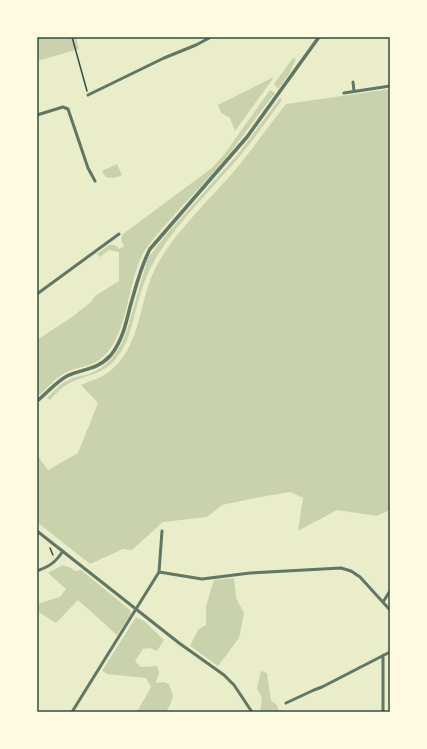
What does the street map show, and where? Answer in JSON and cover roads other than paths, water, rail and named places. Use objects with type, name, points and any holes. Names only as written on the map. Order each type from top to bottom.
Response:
[{"type":"street","points":[[88,94],[164,58],[196,46],[211,37]]},
{"type":"street","points":[[37,402],[58,382],[67,376],[84,371],[103,362],[116,348],[125,327],[141,270],[150,249],[247,137],[319,37]]},
{"type":"street","points":[[353,82],[354,91]]},
{"type":"street","points":[[344,92],[390,86]]},
{"type":"street","points":[[37,115],[63,107],[68,109],[88,168],[95,180]]},
{"type":"street","points":[[37,294],[119,234]]},
{"type":"street","points":[[37,531],[136,610],[224,675],[234,685],[252,712]]},
{"type":"street","points":[[72,712],[159,572],[162,531]]},
{"type":"street","points":[[37,571],[50,566],[56,561],[63,551]]},
{"type":"street","points":[[159,572],[202,579],[250,573],[341,568],[351,571],[360,577],[390,610]]},
{"type":"street","points":[[383,602],[390,591]]},
{"type":"street","points":[[286,703],[322,687],[390,652]]},
{"type":"street","points":[[383,655],[383,712]]}]
